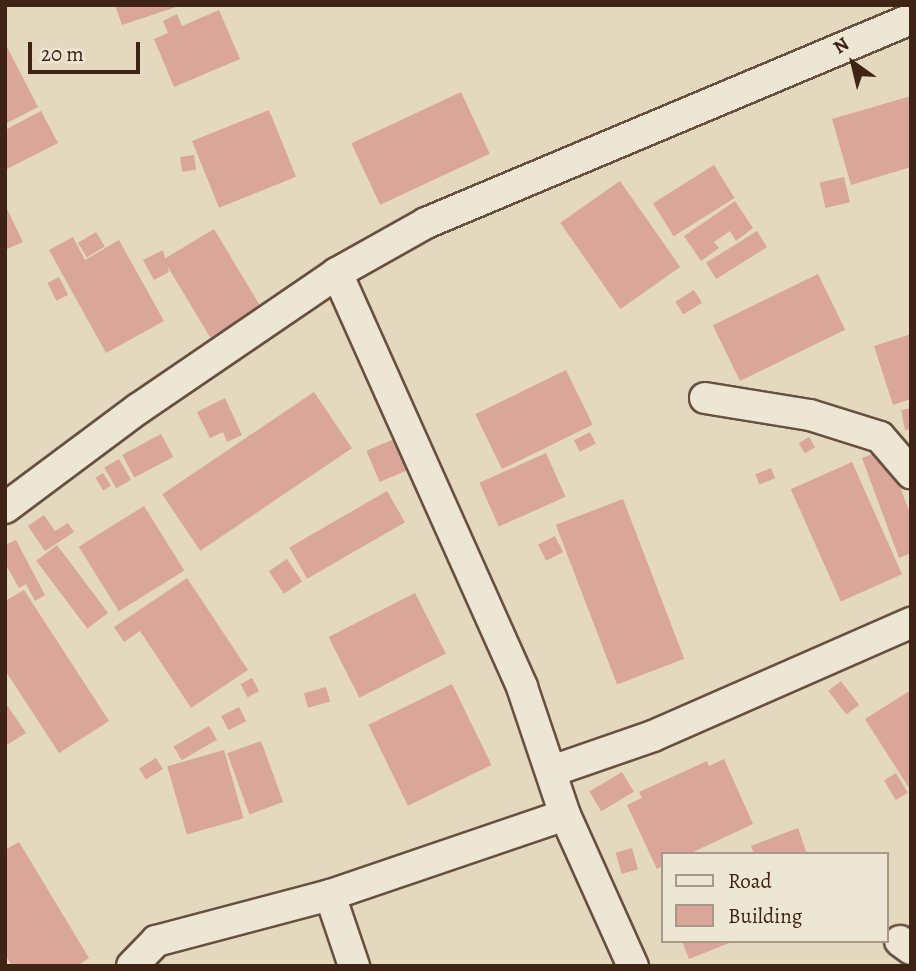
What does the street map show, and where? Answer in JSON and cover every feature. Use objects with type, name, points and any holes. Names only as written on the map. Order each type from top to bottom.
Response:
[{"type":"street","points":[[5,508],[138,409],[337,273],[426,223],[911,19]]},
{"type":"street","points":[[337,273],[522,687],[565,815],[633,966]]},
{"type":"street","points":[[705,398],[810,415],[880,437],[911,473]]},
{"type":"street","points":[[552,771],[653,736],[911,623]]},
{"type":"street","points":[[132,966],[156,942],[330,895],[565,815]]},
{"type":"street","points":[[330,895],[354,966]]},
{"type":"building","points":[[115,5],[179,5],[179,6],[122,25]]},
{"type":"building","points":[[219,10],[240,59],[174,87],[154,39],[168,33],[163,21],[177,14],[182,26]]},
{"type":"building","points":[[5,43],[38,107],[5,124]]},
{"type":"building","points":[[461,92],[490,154],[380,205],[351,143]]},
{"type":"building","points":[[911,96],[911,167],[851,185],[832,119]]},
{"type":"building","points":[[269,110],[296,177],[219,208],[192,141]]},
{"type":"building","points":[[41,111],[58,143],[5,170],[5,130]]},
{"type":"building","points":[[194,155],[196,170],[182,172],[180,157]]},
{"type":"building","points":[[714,165],[735,198],[674,236],[653,203]]},
{"type":"building","points":[[844,177],[850,202],[825,208],[820,183]]},
{"type":"building","points":[[620,181],[680,267],[620,309],[560,223]]},
{"type":"building","points":[[735,201],[753,228],[736,241],[730,231],[714,242],[719,248],[701,261],[684,236]]},
{"type":"building","points":[[5,205],[23,242],[5,250]]},
{"type":"building","points":[[214,229],[261,307],[210,337],[163,259]]},
{"type":"building","points":[[757,231],[767,247],[716,279],[706,263]]},
{"type":"building","points":[[96,232],[105,247],[87,257],[78,243]]},
{"type":"building","points":[[73,237],[85,260],[119,240],[164,321],[106,353],[49,250]]},
{"type":"building","points":[[163,250],[169,272],[154,280],[143,260]]},
{"type":"building","points":[[818,274],[845,330],[740,381],[713,325]]},
{"type":"building","points":[[59,277],[68,295],[56,301],[47,283]]},
{"type":"building","points":[[694,290],[702,303],[683,314],[675,302]]},
{"type":"building","points":[[911,334],[911,399],[893,405],[874,346]]},
{"type":"building","points":[[566,370],[593,425],[502,469],[475,414]]},
{"type":"building","points":[[314,392],[352,448],[200,551],[162,494]]},
{"type":"building","points":[[225,398],[242,435],[227,442],[223,432],[210,438],[197,412]]},
{"type":"building","points":[[911,408],[911,429],[905,430],[901,410]]},
{"type":"building","points":[[590,432],[596,444],[580,452],[574,440]]},
{"type":"building","points":[[161,434],[173,457],[134,478],[122,455]]},
{"type":"building","points":[[809,437],[815,447],[805,453],[799,443]]},
{"type":"building","points":[[394,439],[407,470],[380,482],[366,451]]},
{"type":"building","points":[[886,449],[911,516],[911,553],[899,558],[862,458]]},
{"type":"building","points":[[546,453],[566,497],[499,527],[479,483]]},
{"type":"building","points":[[119,459],[131,480],[116,488],[104,467]]},
{"type":"building","points":[[852,462],[902,574],[841,602],[791,489]]},
{"type":"building","points":[[771,468],[775,478],[759,485],[755,474]]},
{"type":"building","points":[[103,473],[111,486],[103,490],[95,478]]},
{"type":"building","points":[[387,491],[405,522],[307,579],[289,548]]},
{"type":"building","points":[[623,499],[684,659],[617,684],[556,525]]},
{"type":"building","points":[[144,506],[184,570],[119,611],[79,547]]},
{"type":"building","points":[[44,515],[55,531],[68,523],[74,532],[45,551],[28,526]]},
{"type":"building","points":[[555,536],[563,552],[546,561],[538,545]]},
{"type":"building","points":[[16,540],[45,595],[35,601],[26,584],[19,588],[5,563],[5,545]]},
{"type":"building","points":[[57,545],[108,613],[87,629],[36,561]]},
{"type":"building","points":[[287,559],[302,581],[284,594],[269,571]]},
{"type":"building","points":[[187,578],[248,670],[191,708],[140,631],[124,642],[114,627]]},
{"type":"building","points":[[24,590],[109,721],[59,753],[5,670],[5,601]]},
{"type":"building","points":[[415,593],[446,654],[359,698],[329,637]]},
{"type":"building","points":[[252,678],[259,691],[248,697],[241,684]]},
{"type":"building","points":[[841,681],[859,705],[846,715],[828,691]]},
{"type":"building","points":[[452,684],[491,765],[408,806],[368,725]]},
{"type":"building","points":[[326,687],[330,701],[308,708],[304,693]]},
{"type":"building","points":[[911,690],[911,791],[865,719]]},
{"type":"building","points":[[5,702],[26,733],[5,746]]},
{"type":"building","points":[[239,707],[246,721],[228,730],[221,716]]},
{"type":"building","points":[[209,726],[217,740],[181,760],[173,746]]},
{"type":"building","points":[[261,741],[283,802],[249,814],[227,753]]},
{"type":"building","points":[[224,750],[244,818],[187,835],[167,766]]},
{"type":"building","points":[[156,758],[163,769],[146,780],[139,769]]},
{"type":"building","points":[[724,759],[753,824],[693,852],[660,852],[660,867],[657,869],[627,805],[642,798],[639,792],[707,761],[709,766]]},
{"type":"building","points":[[622,772],[634,792],[601,811],[589,792]]},
{"type":"building","points":[[896,773],[908,793],[896,800],[884,780]]},
{"type":"building","points":[[798,828],[806,852],[753,852],[751,846]]},
{"type":"building","points":[[19,842],[89,958],[77,966],[12,966],[5,955],[5,850]]},
{"type":"building","points":[[632,848],[638,869],[622,874],[616,853]]},
{"type":"building","points":[[683,943],[729,943],[689,959]]}]
